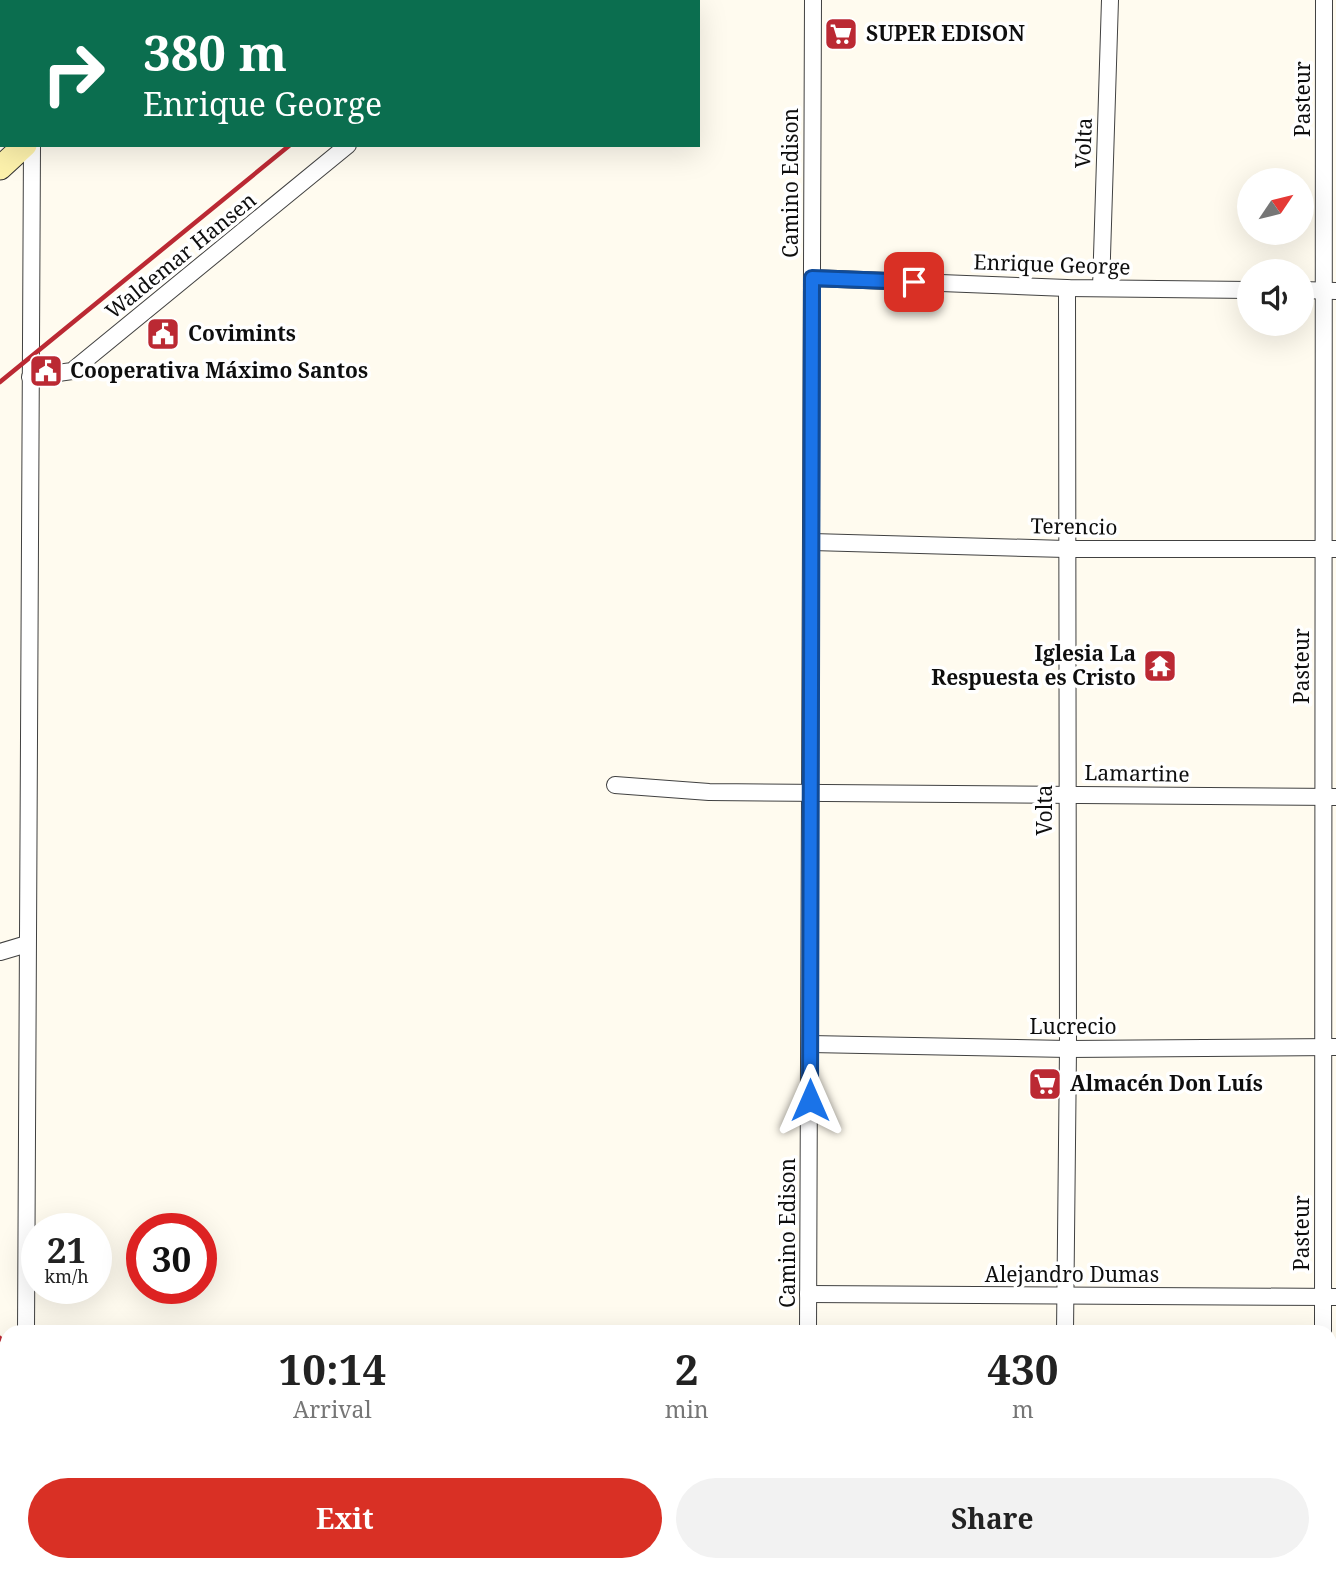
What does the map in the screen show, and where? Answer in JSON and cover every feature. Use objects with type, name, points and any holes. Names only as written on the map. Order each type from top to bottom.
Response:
[{"type":"main road","points":[[0,168],[23,147]]},
{"type":"street","name":"Camino Edison","points":[[808,1325],[813,0]]},
{"type":"street","name":"Volta","points":[[1101,288],[1110,0]]},
{"type":"street","name":"Pasteur","points":[[1324,0],[1330,291],[1329,1297],[1324,1325]]},
{"type":"street","points":[[26,1325],[32,147]]},
{"type":"street","name":"Waldemar Hansen","points":[[30,377],[72,370],[176,288],[346,147]]},
{"type":"street","name":"Enrique George","points":[[812,278],[1067,288],[1237,290]]},
{"type":"street","name":"Volta","points":[[1065,1325],[1068,1049],[1067,288]]},
{"type":"street","name":"Terencio","points":[[812,542],[1066,549],[1330,549]]},
{"type":"street","name":"Lamartine","points":[[615,785],[709,792],[1330,797]]},
{"type":"street","points":[[0,952],[27,944]]},
{"type":"street","name":"Lucrecio","points":[[810,1044],[1068,1049],[1329,1047]]},
{"type":"street","name":"Alejandro Dumas","points":[[808,1294],[1329,1297]]},
{"type":"railway","points":[[0,382],[288,147]]},
{"type":"place","name":"SUPER EDISON","points":[[841,34]]},
{"type":"place","name":"Covimints","points":[[163,334]]},
{"type":"place","name":"Cooperativa Máximo Santos","points":[[46,371]]},
{"type":"place","name":"Iglesia La Respuesta es Cristo","points":[[1160,666]]},
{"type":"place","name":"Almacén Don Luís","points":[[1045,1084]]},
{"type":"route","points":[[810,1100],[812,278],[914,282]]}]
